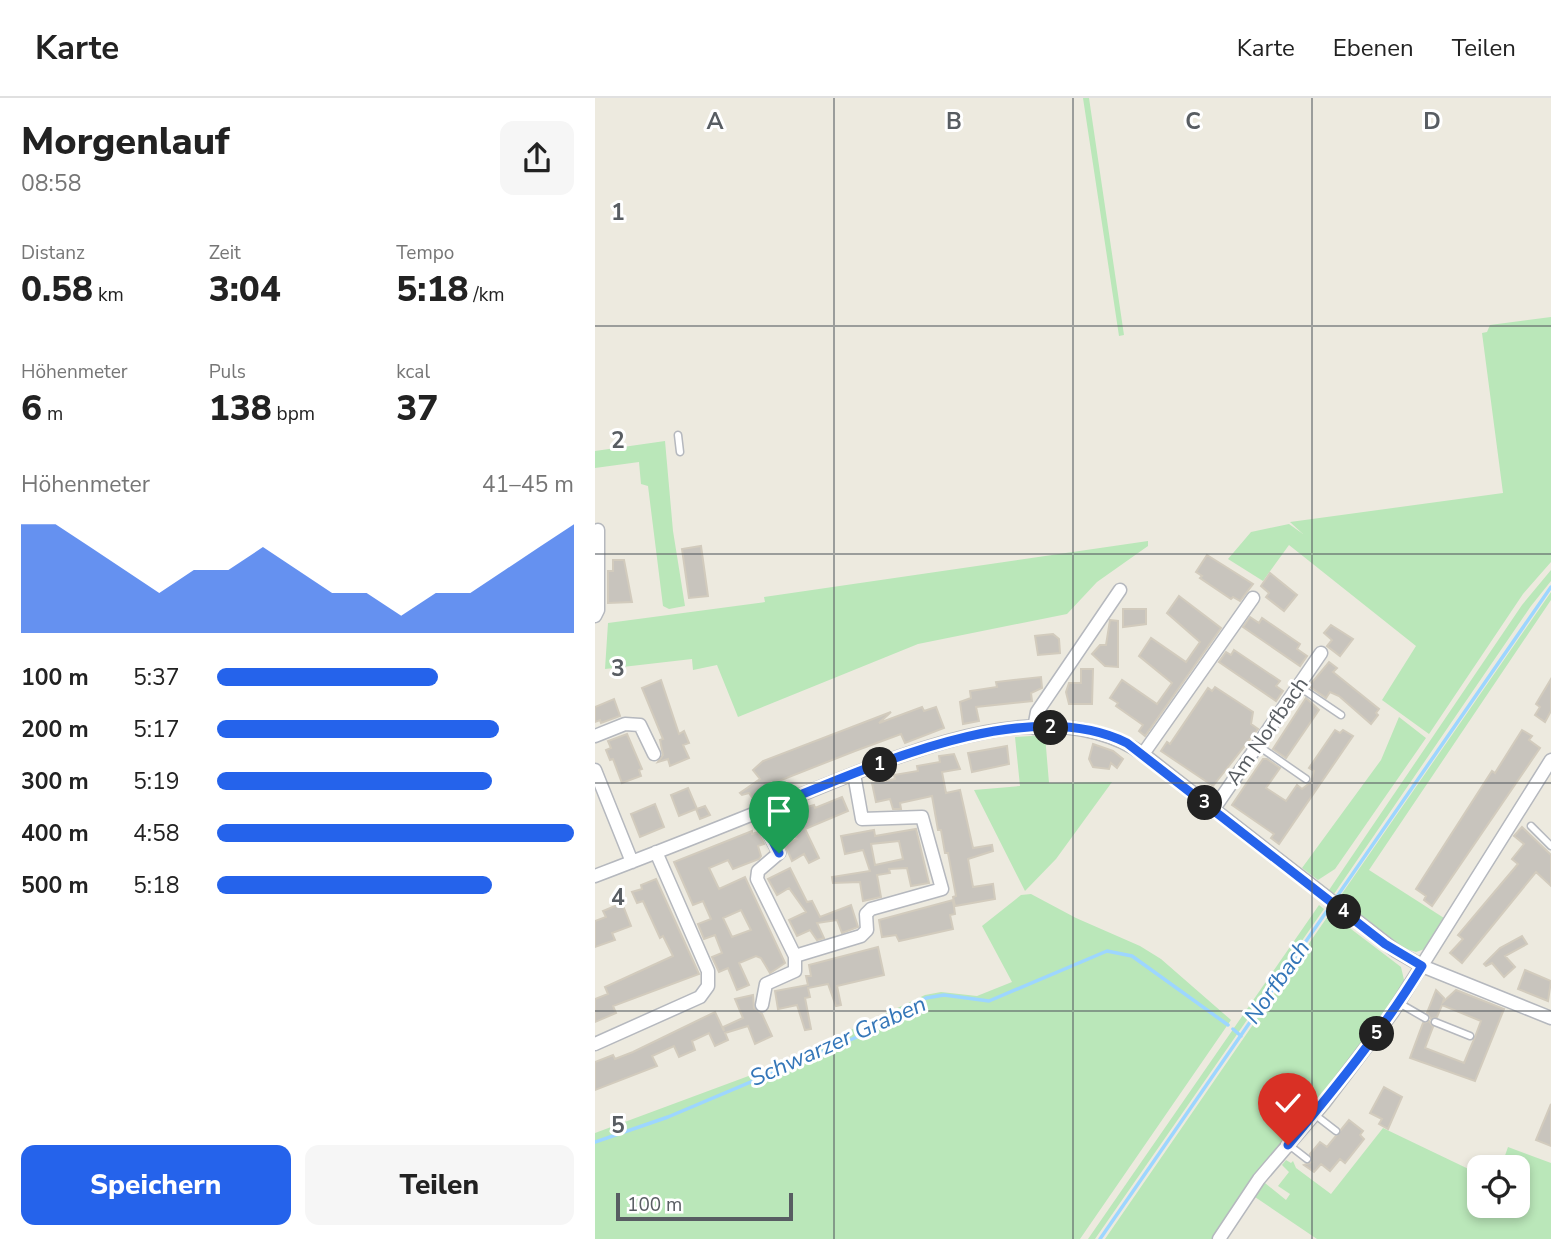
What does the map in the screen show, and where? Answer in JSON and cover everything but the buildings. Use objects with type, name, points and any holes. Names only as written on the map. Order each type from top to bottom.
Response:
[{"type":"street","points":[[595,616],[598,610],[598,530]]},
{"type":"street","points":[[1034,728],[1037,712],[1120,590]]},
{"type":"street","points":[[1143,754],[1253,598]]},
{"type":"street","name":"Am Norfbach","points":[[1213,810],[1321,653]]},
{"type":"street","points":[[595,736],[625,724],[641,725],[654,754]]},
{"type":"street","points":[[595,876],[854,774],[950,741],[1034,728],[1099,732],[1127,743],[1143,754],[1385,944],[1422,966],[1551,1018]]},
{"type":"street","points":[[1219,1239],[1241,1203],[1314,1114],[1399,1003],[1524,821],[1551,760]]},
{"type":"street","points":[[595,770],[632,862]]},
{"type":"street","points":[[795,956],[864,934],[867,928],[866,914],[873,908],[942,889],[922,817],[862,819],[854,774]]},
{"type":"street","points":[[758,812],[779,853],[758,872],[757,880],[795,956],[795,971],[766,984],[762,1004]]},
{"type":"street","points":[[595,1044],[700,998],[708,986],[708,971],[656,852]]},
{"type":"lane","points":[[678,435],[680,452]]},
{"type":"lane","points":[[1298,686],[1341,715]]},
{"type":"lane","points":[[1257,745],[1306,779]]},
{"type":"lane","points":[[1524,821],[1551,846]]},
{"type":"lane","points":[[1399,1003],[1425,1018]]},
{"type":"lane","points":[[1435,1022],[1470,1036]]},
{"type":"lane","points":[[1314,1114],[1336,1131]]},
{"type":"lane","points":[[1288,1145],[1307,1159]]},
{"type":"green space","points":[[1083,98],[1089,98],[1124,335],[1119,336]]},
{"type":"green space","points":[[1551,317],[1551,562],[1523,594],[1429,734],[1382,700],[1416,646],[1289,545],[1263,581],[1228,559],[1251,532],[1289,524],[1303,534],[1290,522],[1503,493],[1482,333],[1487,332],[1490,325]]},
{"type":"green space","points":[[665,441],[673,531],[685,606],[669,609],[663,606],[648,486],[641,484],[639,462],[595,468],[595,451]]},
{"type":"green space","points":[[1148,541],[1148,546],[1097,582],[1067,614],[918,644],[738,717],[717,665],[693,670],[692,659],[605,669],[608,623],[765,602],[764,597]]},
{"type":"green space","points":[[1551,570],[1551,581],[1531,606],[1334,894],[1329,890],[1522,605]]},
{"type":"green space","points":[[1551,592],[1551,600],[1369,870],[1444,918],[1425,949],[1416,952],[1404,948],[1339,898]]},
{"type":"green space","points":[[1399,717],[1426,738],[1335,869],[1318,880],[1302,868],[1381,760]]},
{"type":"green space","points":[[1045,735],[1049,783],[1112,782],[1056,859],[1025,891],[974,790],[1020,786],[1015,737]]},
{"type":"green space","points":[[1031,894],[1076,918],[1140,946],[1161,959],[1231,1020],[1080,1239],[595,1239],[595,1133],[770,1068],[925,995],[941,992],[977,996],[1012,982],[982,926],[1021,895]]},
{"type":"green space","points":[[1319,905],[1324,909],[1095,1239],[1088,1239]]},
{"type":"green space","points":[[1330,913],[1401,967],[1405,984],[1322,1098],[1252,1179],[1213,1239],[1105,1239]]},
{"type":"green space","points":[[1383,1128],[1467,1168],[1467,1218],[1530,1218],[1530,1155],[1551,1163],[1551,1239],[1317,1239],[1255,1197],[1265,1183],[1286,1200],[1290,1194],[1278,1186],[1289,1172],[1282,1165],[1286,1160],[1291,1163],[1293,1161],[1296,1168],[1331,1194]]},
{"type":"green space","points":[[1508,1147],[1530,1155],[1505,1155]]},
{"type":"waterway","name":"Norfbach","points":[[1100,1239],[1551,587]]},
{"type":"waterway","name":"Schwarzer Graben","points":[[595,1142],[668,1117],[857,1037],[926,998],[944,995],[989,1001],[1107,951],[1132,956],[1228,1025]]},
{"type":"waterway","name":"Schwarzer Graben","points":[[1233,1029],[1241,1036]]},
{"type":"route","points":[[779,853],[758,812],[933,746],[986,733],[1046,728],[1099,732],[1127,743],[1385,944],[1422,966],[1346,1076],[1288,1145]]}]
